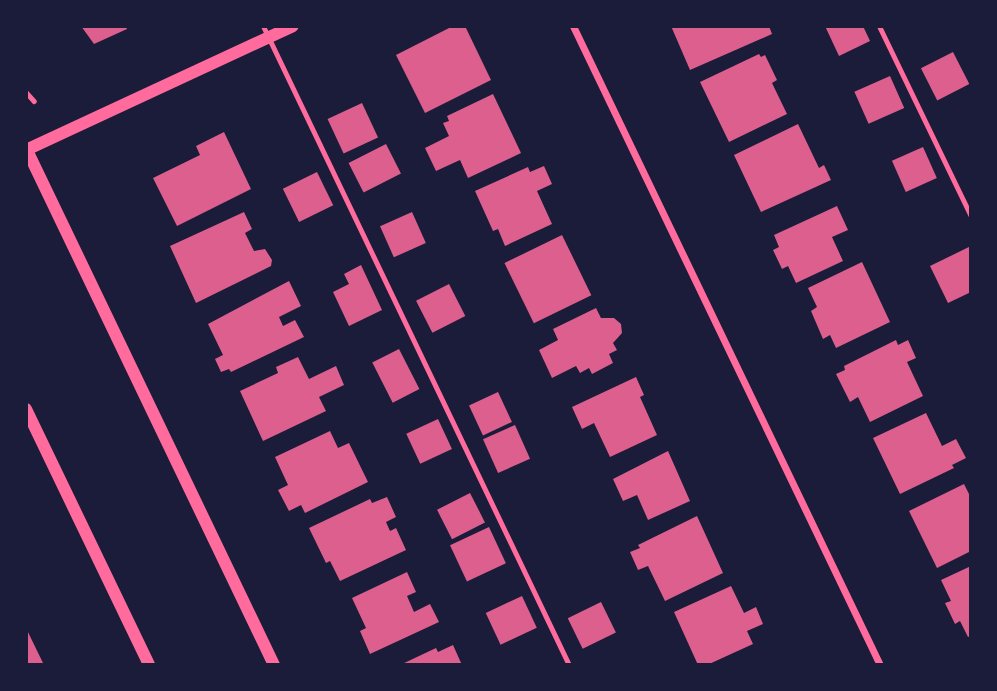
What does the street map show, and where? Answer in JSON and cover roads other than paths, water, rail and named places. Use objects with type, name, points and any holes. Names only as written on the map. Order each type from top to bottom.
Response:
[{"type":"street","points":[[274,665],[26,149],[266,32],[293,26]]},
{"type":"street","points":[[573,26],[880,665]]},
{"type":"street","points":[[26,409],[149,665]]},
{"type":"lane","points":[[879,26],[971,216]]},
{"type":"lane","points":[[266,32],[569,665]]}]
